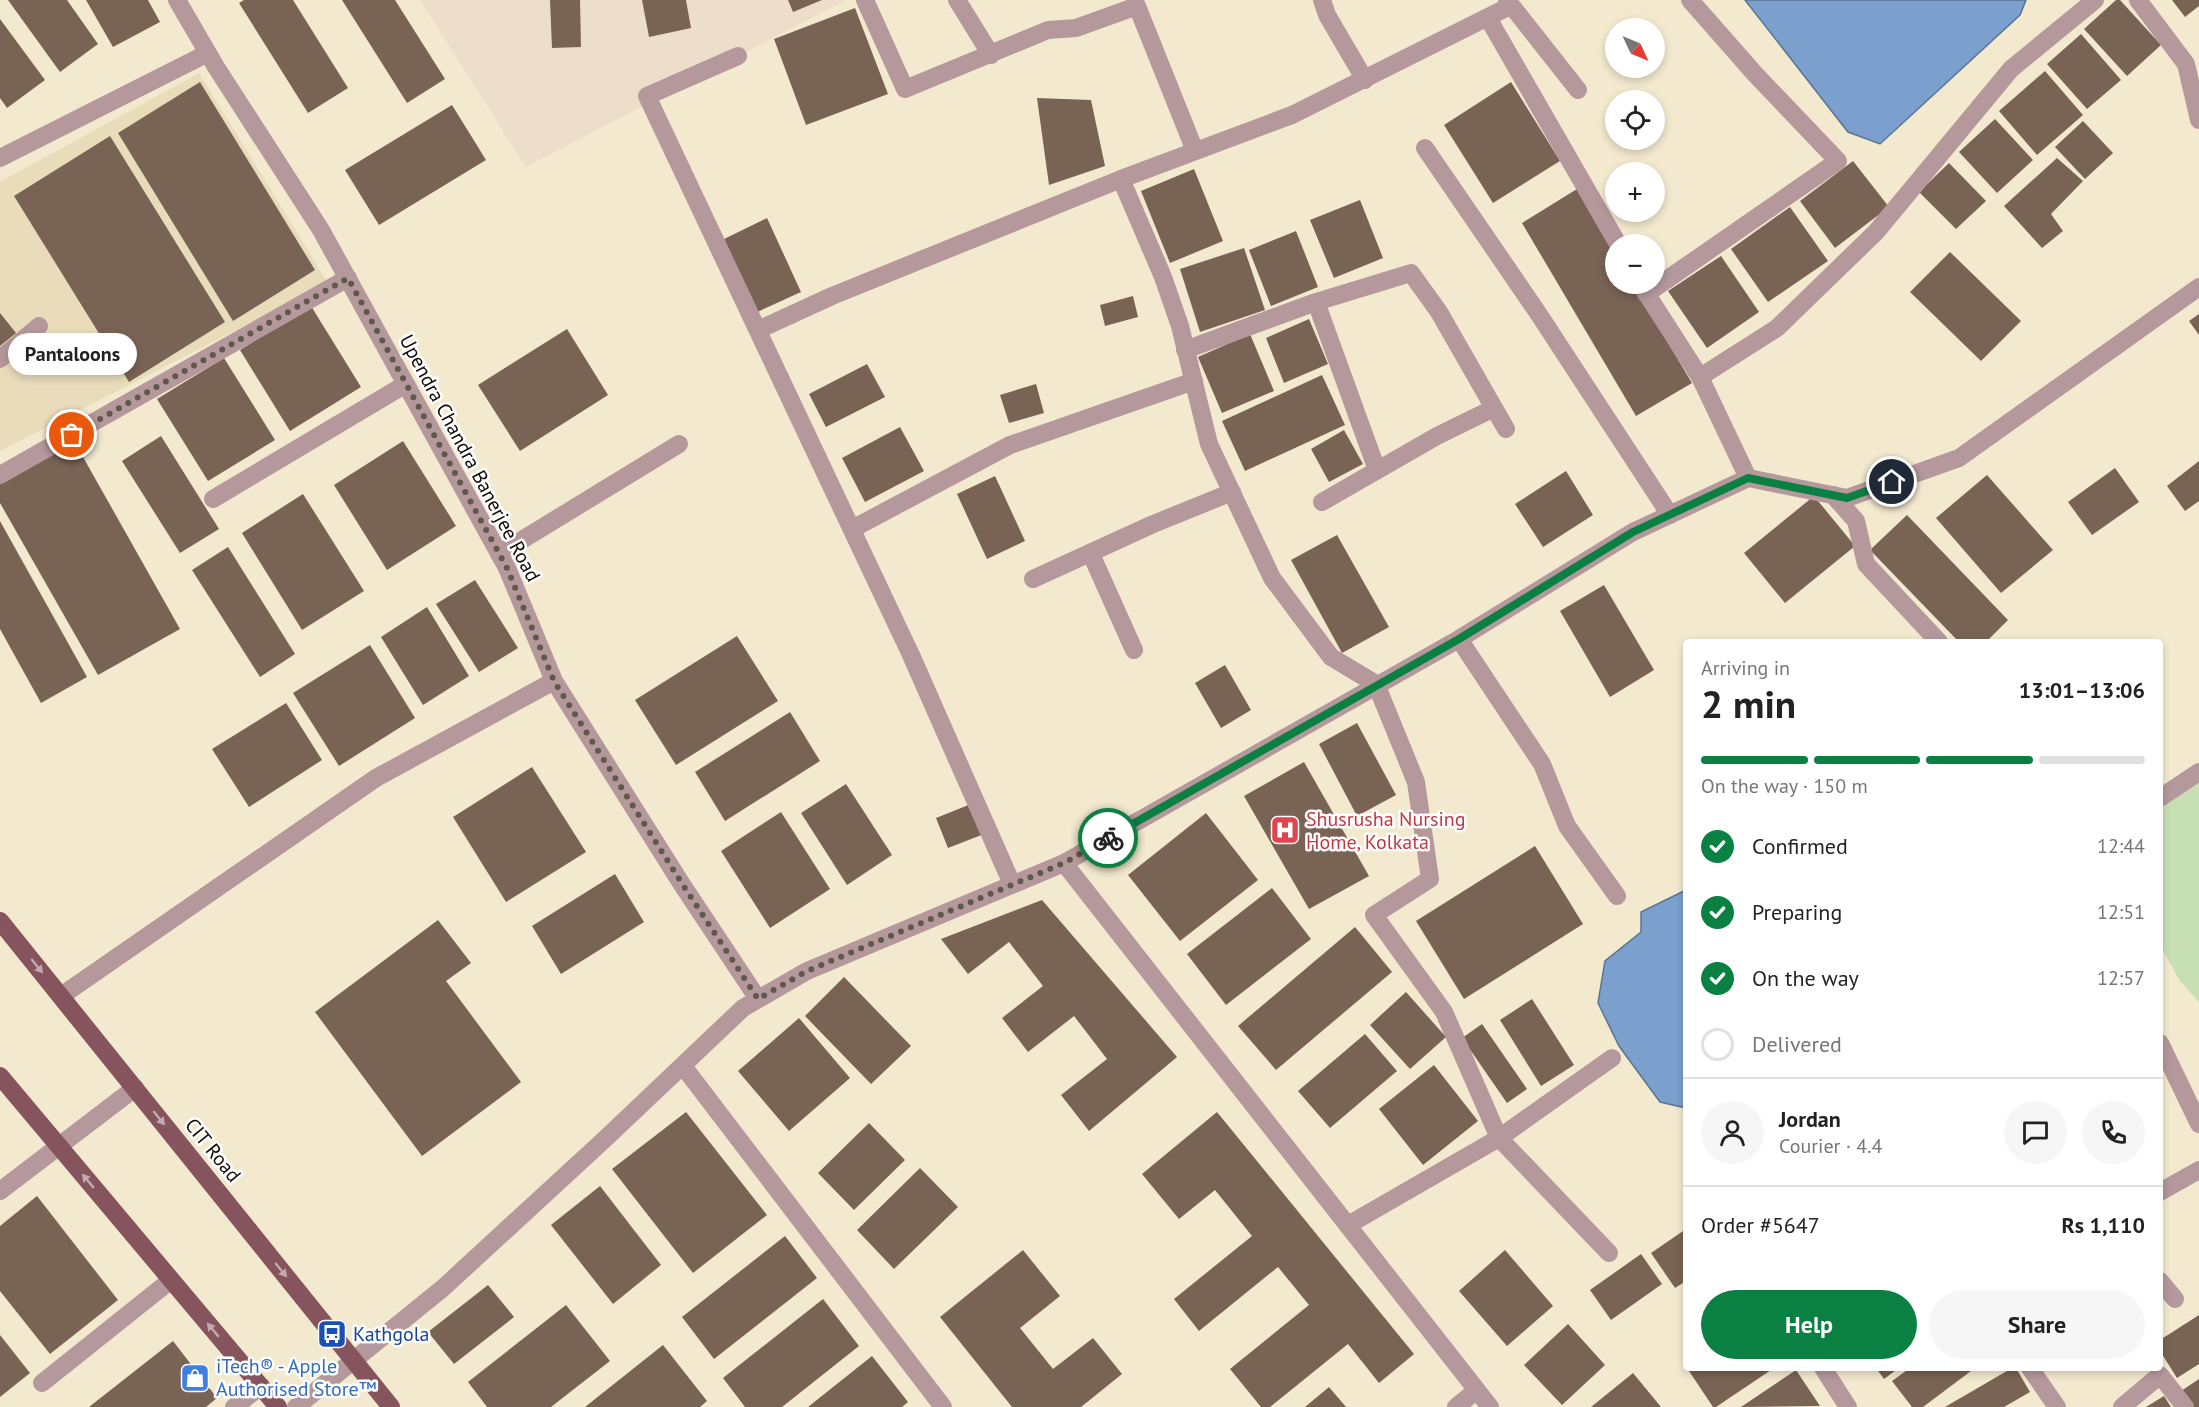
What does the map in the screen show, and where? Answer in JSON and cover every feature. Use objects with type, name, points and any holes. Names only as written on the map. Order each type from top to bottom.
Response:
[{"type":"main road","name":"CIT Road","points":[[0,921],[392,1407]]},
{"type":"main road","points":[[0,1076],[278,1407]]},
{"type":"street","name":"Upendra Chandra Banerjee Road","points":[[177,0],[208,53],[321,230],[348,278],[507,568],[554,681],[758,999]]},
{"type":"street","points":[[865,0],[905,89],[1048,30],[1076,28],[1137,6],[1195,151]]},
{"type":"street","points":[[957,0],[991,55]]},
{"type":"street","points":[[1322,0],[1327,15],[1365,80]]},
{"type":"street","points":[[1665,275],[1838,161],[1755,74],[1690,0]]},
{"type":"street","points":[[1700,377],[1778,328],[1876,232],[2011,69],[2095,0]]},
{"type":"street","points":[[2138,0],[2186,64],[2199,120]]},
{"type":"street","points":[[758,330],[832,296],[1121,179],[1292,115],[1488,18],[1511,2],[1578,90]]},
{"type":"street","points":[[1488,18],[1612,234]]},
{"type":"street","points":[[0,158],[208,53]]},
{"type":"street","points":[[738,56],[647,96],[911,655],[1012,884]]},
{"type":"street","points":[[1425,148],[1538,313],[1670,515]]},
{"type":"street","points":[[1121,179],[1163,277],[1180,326],[1209,444],[1272,578],[1331,657],[1376,684],[1416,782],[1430,879],[1374,915],[1444,1012],[1499,1138],[1609,1253]]},
{"type":"street","points":[[1185,350],[1316,302],[1412,273],[1439,312],[1506,429]]},
{"type":"street","points":[[0,475],[348,278]]},
{"type":"street","points":[[296,1407],[443,1288],[743,1008],[758,999],[807,971],[1064,863],[1459,639],[1633,532],[1748,478],[1847,498],[1959,458],[2199,286]]},
{"type":"street","points":[[1646,294],[1700,377],[1748,478]]},
{"type":"street","points":[[1316,302],[1377,470]]},
{"type":"street","points":[[0,359],[39,326]]},
{"type":"street","points":[[852,529],[1010,445],[1194,381]]},
{"type":"street","points":[[213,499],[406,384]]},
{"type":"street","points":[[1322,502],[1437,436],[1494,408]]},
{"type":"street","points":[[499,554],[679,444]]},
{"type":"street","points":[[1033,579],[1150,525],[1232,492]]},
{"type":"street","points":[[1833,495],[1856,521],[1866,564],[1937,639]]},
{"type":"street","points":[[1090,554],[1134,650]]},
{"type":"street","points":[[1459,639],[1542,764],[1566,826],[1617,896]]},
{"type":"street","points":[[61,996],[376,778],[554,681]]},
{"type":"street","points":[[2163,796],[2199,772]]},
{"type":"street","points":[[1064,863],[1490,1407]]},
{"type":"street","points":[[2163,1049],[2199,1124]]},
{"type":"street","points":[[1348,1225],[1499,1138],[1612,1058]]},
{"type":"street","points":[[683,1066],[943,1407]]},
{"type":"street","points":[[0,1191],[135,1088]]},
{"type":"street","points":[[2163,1190],[2199,1170]]},
{"type":"street","points":[[42,1383],[171,1280]]},
{"type":"street","points":[[2163,1285],[2175,1299]]},
{"type":"street","points":[[1825,1371],[1848,1407]]},
{"type":"street","points":[[2032,1371],[2057,1407]]},
{"type":"street","points":[[2122,1407],[2160,1375],[2185,1407]]},
{"type":"street","points":[[234,1407],[261,1386]]},
{"type":"street","points":[[1456,1407],[1477,1390]]},
{"type":"shaded area","points":[[420,0],[846,0],[526,167]]},
{"type":"shaded area","points":[[199,73],[328,283],[0,451],[0,182]]},
{"type":"green space","points":[[2199,783],[2199,1002],[2180,981],[2163,950],[2163,807]]},
{"type":"water","points":[[1745,0],[2026,0],[2020,15],[1880,144],[1848,132]]},
{"type":"water","points":[[1683,891],[1683,1107],[1660,1102],[1619,1046],[1598,1003],[1605,961],[1641,932],[1641,912]]},
{"type":"building","points":[[8,0],[67,0],[98,44],[60,72]]},
{"type":"building","points":[[86,0],[148,0],[160,22],[113,47]]},
{"type":"building","points":[[244,0],[293,0],[348,88],[308,113],[239,3]]},
{"type":"building","points":[[342,0],[395,0],[445,79],[407,103]]},
{"type":"building","points":[[550,0],[580,0],[581,47],[552,48]]},
{"type":"building","points":[[642,0],[686,0],[691,28],[649,37]]},
{"type":"building","points":[[788,0],[822,0],[793,12]]},
{"type":"building","points":[[2116,0],[2120,0],[2161,45],[2127,76],[2084,29]]},
{"type":"building","points":[[2172,0],[2199,0],[2199,6],[2185,17]]},
{"type":"building","points":[[855,8],[888,94],[806,125],[774,39]]},
{"type":"building","points":[[0,19],[45,80],[7,108],[0,98]]},
{"type":"building","points":[[2081,34],[2121,80],[2087,109],[2047,64]]},
{"type":"building","points":[[2045,71],[2083,115],[2037,155],[1999,111]]},
{"type":"building","points":[[200,82],[315,270],[233,321],[118,133]]},
{"type":"building","points":[[1511,82],[1560,161],[1493,203],[1444,125]]},
{"type":"building","points":[[1037,98],[1091,100],[1105,166],[1049,185]]},
{"type":"building","points":[[452,105],[486,160],[379,225],[345,170]]},
{"type":"building","points":[[1995,119],[2033,160],[1997,193],[1959,152]]},
{"type":"building","points":[[2083,121],[2113,153],[2085,179],[2055,147]]},
{"type":"building","points":[[110,136],[225,322],[129,382],[14,196]]},
{"type":"building","points":[[2057,158],[2083,181],[2051,214],[2063,231],[2042,248],[2004,206]]},
{"type":"building","points":[[1853,161],[1889,207],[1835,248],[1800,201]]},
{"type":"building","points":[[1949,163],[1986,201],[1956,229],[1919,192]]},
{"type":"building","points":[[1194,169],[1223,241],[1170,263],[1141,191]]},
{"type":"building","points":[[1577,189],[1605,236],[1605,294],[1639,294],[1692,383],[1636,416],[1522,223]]},
{"type":"building","points":[[1360,200],[1383,258],[1334,278],[1310,220]]},
{"type":"building","points":[[1790,207],[1828,261],[1768,302],[1731,249]]},
{"type":"building","points":[[767,218],[801,292],[755,313],[722,240]]},
{"type":"building","points":[[1296,231],[1318,287],[1271,306],[1249,250]]},
{"type":"building","points":[[1244,248],[1265,310],[1200,332],[1180,269]]},
{"type":"building","points":[[1950,252],[2021,321],[1981,361],[1910,292]]},
{"type":"building","points":[[1721,256],[1759,312],[1707,348],[1668,291]]},
{"type":"building","points":[[1133,296],[1138,317],[1105,326],[1100,305]]},
{"type":"building","points":[[311,306],[361,387],[290,431],[240,350]]},
{"type":"building","points":[[0,313],[16,333],[0,346]]},
{"type":"building","points":[[2199,314],[2199,335],[2189,321]]},
{"type":"building","points":[[1309,319],[1328,364],[1284,383],[1266,338]]},
{"type":"building","points":[[567,329],[608,395],[520,451],[478,385]]},
{"type":"building","points":[[1250,334],[1274,391],[1222,413],[1198,357]]},
{"type":"building","points":[[224,358],[275,440],[208,481],[157,399]]},
{"type":"building","points":[[867,364],[885,397],[826,427],[809,394]]},
{"type":"building","points":[[1322,375],[1345,425],[1245,471],[1222,421]]},
{"type":"building","points":[[1036,384],[1044,413],[1009,423],[1000,395]]},
{"type":"building","points":[[900,427],[924,471],[865,502],[842,458]]},
{"type":"building","points":[[1344,430],[1363,464],[1329,482],[1311,449]]},
{"type":"building","points":[[161,436],[219,529],[180,553],[122,461]]},
{"type":"building","points":[[74,441],[180,629],[98,675],[0,503],[0,483]]},
{"type":"building","points":[[403,441],[456,526],[387,570],[334,485]]},
{"type":"building","points":[[2199,461],[2199,501],[2185,511],[2167,486]]},
{"type":"building","points":[[2115,468],[2139,502],[2092,535],[2068,502]]},
{"type":"building","points":[[1566,471],[1593,515],[1543,547],[1515,504]]},
{"type":"building","points":[[1987,475],[2053,550],[2001,593],[1936,518]]},
{"type":"building","points":[[995,476],[1025,541],[987,559],[957,494]]},
{"type":"building","points":[[303,494],[364,591],[302,630],[242,533]]},
{"type":"building","points":[[1814,496],[1855,546],[1785,603],[1744,553]]},
{"type":"building","points":[[1907,515],[2008,620],[1989,639],[1956,639],[1870,550]]},
{"type":"building","points":[[0,521],[87,677],[41,703],[0,629]]},
{"type":"building","points":[[1337,535],[1389,627],[1342,653],[1291,560]]},
{"type":"building","points":[[228,547],[295,654],[260,677],[192,570]]},
{"type":"building","points":[[475,580],[518,648],[479,672],[436,604]]},
{"type":"building","points":[[1604,585],[1654,670],[1610,697],[1560,611]]},
{"type":"building","points":[[427,607],[469,676],[423,705],[381,637]]},
{"type":"building","points":[[737,636],[778,701],[676,765],[635,700]]},
{"type":"building","points":[[370,645],[415,718],[339,766],[293,693]]},
{"type":"building","points":[[1225,665],[1251,710],[1221,728],[1195,683]]},
{"type":"building","points":[[286,703],[322,760],[249,807],[212,749]]},
{"type":"building","points":[[790,712],[820,761],[725,821],[695,772]]},
{"type":"building","points":[[1357,723],[1396,795],[1357,816],[1319,744]]},
{"type":"building","points":[[1304,762],[1369,876],[1309,909],[1244,796]]},
{"type":"building","points":[[532,767],[586,852],[506,902],[453,817]]},
{"type":"building","points":[[846,784],[892,855],[847,885],[801,813]]},
{"type":"building","points":[[971,804],[984,834],[948,848],[936,818]]},
{"type":"building","points":[[781,812],[830,889],[770,928],[721,851]]},
{"type":"building","points":[[1206,813],[1258,880],[1180,941],[1128,875]]},
{"type":"building","points":[[1535,846],[1583,924],[1464,999],[1416,921]]},
{"type":"building","points":[[615,874],[644,922],[561,974],[532,926]]},
{"type":"building","points":[[1272,888],[1311,939],[1226,1005],[1187,954]]},
{"type":"building","points":[[1042,900],[1177,1057],[1089,1131],[1061,1095],[1107,1059],[1074,1016],[1028,1052],[1002,1018],[1043,986],[1009,942],[968,974],[941,939]]},
{"type":"building","points":[[438,920],[471,963],[446,981],[521,1082],[422,1156],[315,1012]]},
{"type":"building","points":[[1355,927],[1392,972],[1276,1070],[1238,1026]]},
{"type":"building","points":[[844,977],[911,1046],[871,1084],[805,1016]]},
{"type":"building","points":[[1406,992],[1446,1037],[1410,1069],[1370,1025]]},
{"type":"building","points":[[1532,999],[1574,1065],[1541,1086],[1500,1020]]},
{"type":"building","points":[[799,1018],[850,1078],[789,1131],[738,1071]]},
{"type":"building","points":[[1482,1024],[1527,1089],[1507,1103],[1462,1038]]},
{"type":"building","points":[[1365,1034],[1397,1071],[1330,1128],[1298,1091]]},
{"type":"building","points":[[1434,1065],[1478,1121],[1423,1165],[1379,1109]]},
{"type":"building","points":[[686,1112],[767,1215],[693,1273],[612,1169]]},
{"type":"building","points":[[1217,1112],[1414,1354],[1379,1383],[1348,1344],[1270,1407],[1261,1407],[1230,1369],[1309,1305],[1278,1267],[1199,1331],[1174,1299],[1252,1236],[1215,1190],[1179,1219],[1142,1174]]},
{"type":"building","points":[[869,1123],[905,1160],[854,1210],[818,1173]]},
{"type":"building","points":[[920,1168],[958,1207],[894,1269],[857,1230]]},
{"type":"building","points":[[600,1186],[661,1265],[613,1304],[551,1225]]},
{"type":"building","points":[[37,1196],[118,1300],[50,1354],[0,1291],[0,1226]]},
{"type":"building","points":[[1683,1231],[1683,1283],[1675,1288],[1651,1253]]},
{"type":"building","points":[[785,1236],[817,1278],[714,1359],[682,1317]]},
{"type":"building","points":[[1023,1250],[1060,1296],[1020,1328],[1053,1369],[1093,1338],[1122,1374],[1081,1407],[1012,1407],[940,1317]]},
{"type":"building","points":[[1505,1250],[1553,1306],[1507,1346],[1459,1291]]},
{"type":"building","points":[[1641,1254],[1662,1284],[1611,1320],[1590,1290]]},
{"type":"building","points":[[488,1285],[514,1317],[454,1364],[428,1332]]},
{"type":"building","points":[[823,1299],[859,1346],[782,1407],[745,1407],[723,1378]]},
{"type":"building","points":[[566,1305],[610,1361],[551,1407],[487,1407],[468,1382]]},
{"type":"building","points":[[2199,1315],[2199,1364],[2177,1378],[2163,1356],[2163,1338]]},
{"type":"building","points":[[1568,1324],[1605,1365],[1562,1405],[1524,1365]]},
{"type":"building","points":[[0,1335],[30,1373],[0,1397]]},
{"type":"building","points":[[173,1341],[217,1398],[206,1407],[89,1407]]},
{"type":"building","points":[[663,1345],[707,1401],[700,1407],[585,1407]]},
{"type":"building","points":[[872,1356],[908,1402],[902,1407],[808,1407]]},
{"type":"building","points":[[1689,1371],[1770,1371],[1716,1407],[1713,1407]]},
{"type":"building","points":[[1795,1371],[1820,1406],[1741,1407]]},
{"type":"building","points":[[1878,1371],[1895,1371],[1884,1379]]},
{"type":"building","points":[[1906,1371],[1971,1371],[1923,1407],[1912,1407],[1892,1381]]},
{"type":"building","points":[[2007,1371],[2018,1371],[2030,1392],[2004,1407],[1945,1407]]},
{"type":"building","points":[[1633,1373],[1661,1407],[1591,1407]]},
{"type":"building","points":[[2199,1379],[2199,1407],[2191,1407],[2181,1391]]},
{"type":"building","points":[[1329,1387],[1346,1407],[1305,1407]]},
{"type":"building","points":[[2164,1396],[2171,1407],[2146,1407]]},
{"type":"way so far","points":[[72,435],[348,278],[507,568],[554,681],[758,999],[807,971],[1064,863],[1108,838]]},
{"type":"place","name":"Pantaloons","points":[[72,435]]},
{"type":"place","name":"Shusrusha Nursing Home, Kolkata","points":[[1285,830]]},
{"type":"place","name":"Kathgola","points":[[332,1334]]},
{"type":"place","name":"iTech® - Apple Authorised Store™","points":[[195,1378]]},
{"type":"route","points":[[1108,838],[1459,639],[1633,532],[1748,478],[1847,498],[1892,482]]}]
